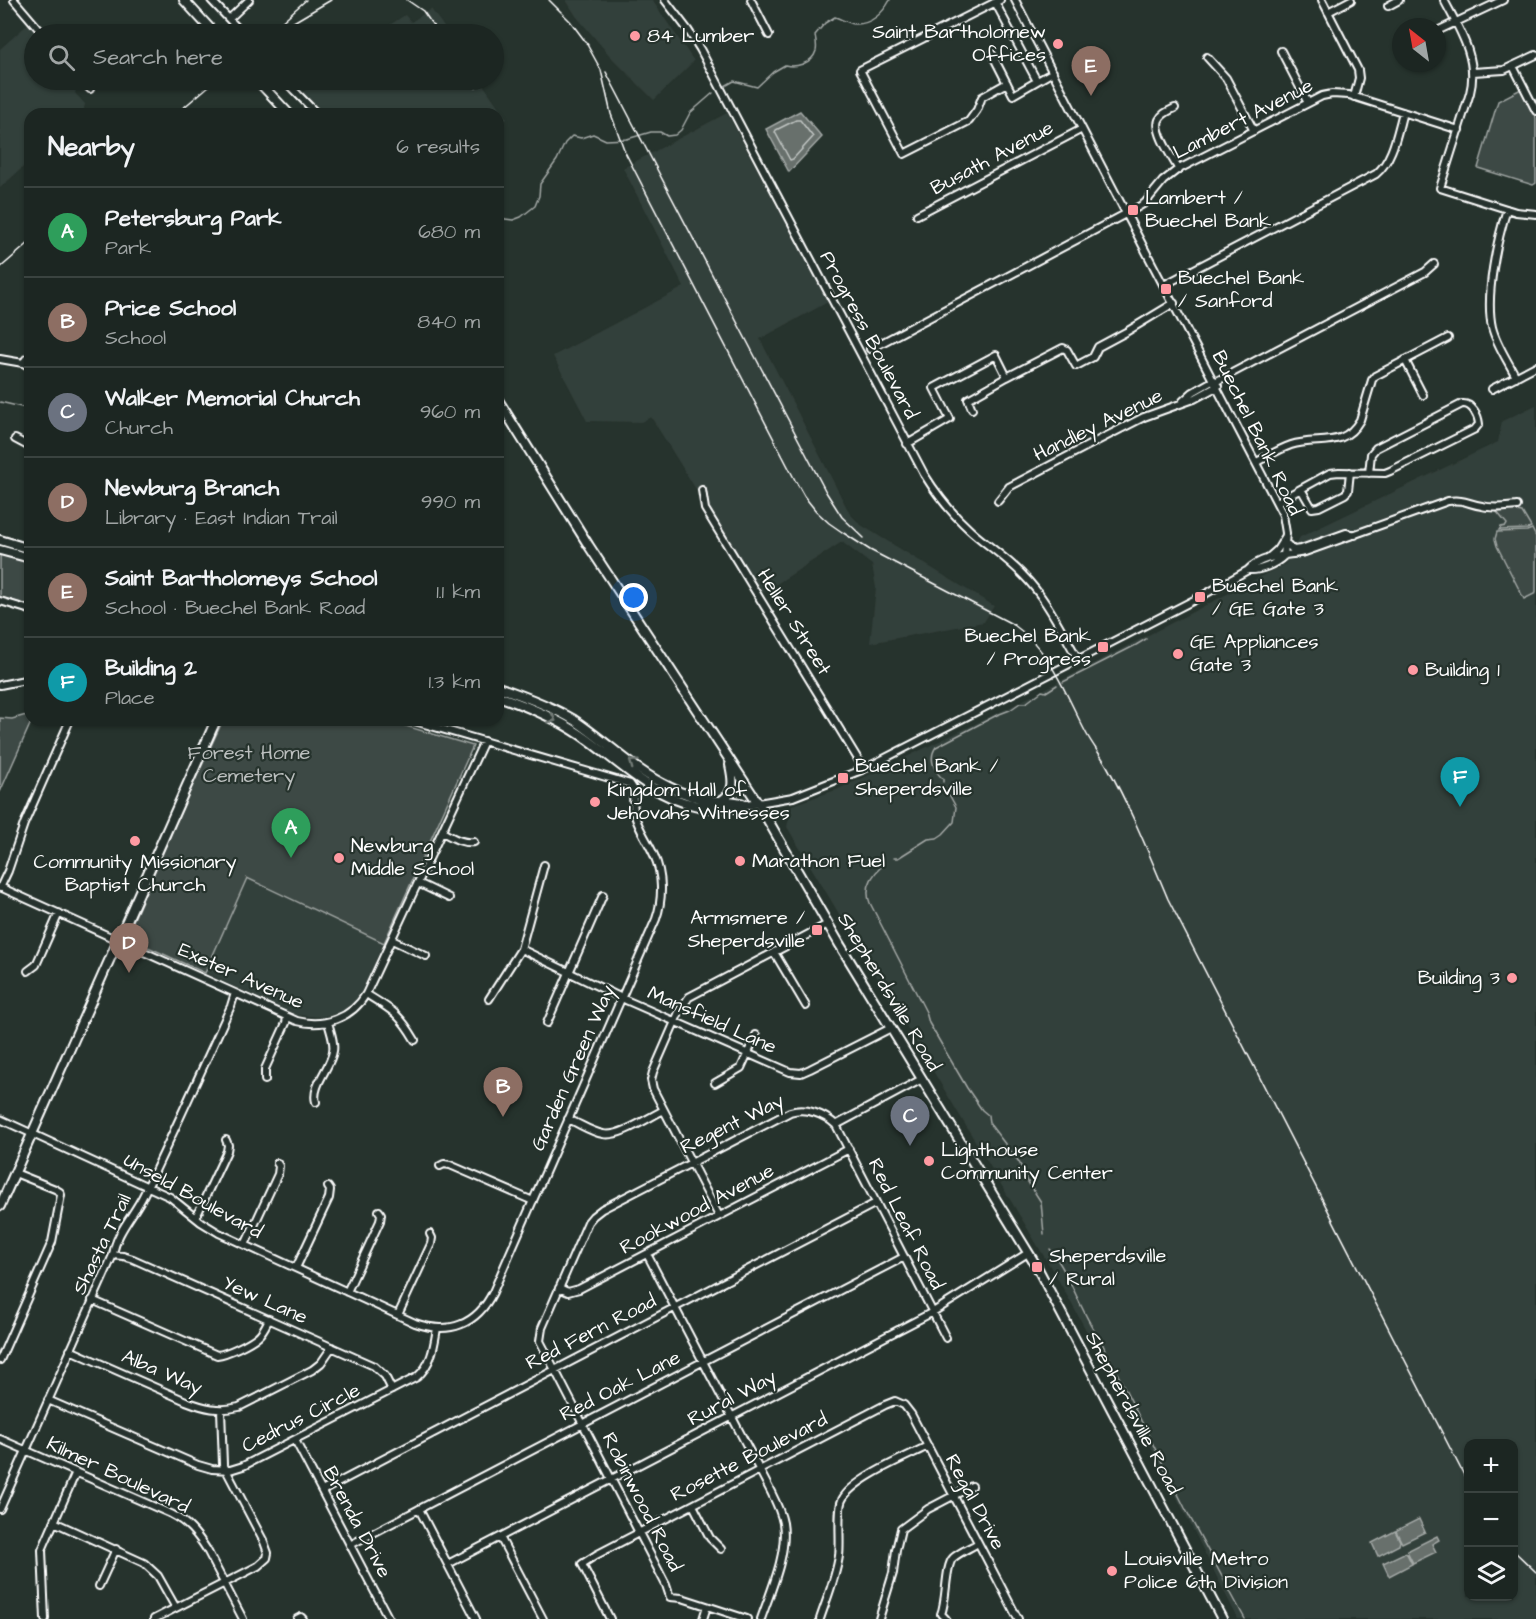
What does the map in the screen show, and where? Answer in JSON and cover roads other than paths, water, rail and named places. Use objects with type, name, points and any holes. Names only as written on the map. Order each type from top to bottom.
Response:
[{"type":"main road","points":[[184,0],[206,24]]},
{"type":"main road","points":[[267,90],[284,108]]},
{"type":"main road","name":"Shepherdsville Road","points":[[504,409],[589,546],[758,803],[828,924],[1028,1253],[1222,1619]]},
{"type":"main road","points":[[0,540],[24,547]]},
{"type":"main road","points":[[0,550],[24,556]]},
{"type":"main road","points":[[504,689],[547,706],[572,719],[668,787],[686,794],[720,801],[739,802],[745,805]]},
{"type":"main road","points":[[504,698],[566,726],[667,796],[701,807],[739,807],[758,803]]},
{"type":"main road","points":[[0,1206],[213,726]]},
{"type":"main road","points":[[720,801],[730,794],[733,786],[728,757]]},
{"type":"street","points":[[14,0],[34,24]]},
{"type":"street","points":[[211,0],[234,24]]},
{"type":"street","points":[[229,19],[249,0]]},
{"type":"street","name":"Progress Boulevard","points":[[665,0],[700,49],[924,474],[945,503],[969,529],[1012,564],[1035,589],[1044,600],[1078,659]]},
{"type":"street","points":[[751,0],[769,35]]},
{"type":"street","name":"Buechel Bank Road","points":[[1015,0],[1277,502],[1284,519],[1286,539],[1284,556]]},
{"type":"street","points":[[1322,0],[1358,70],[1359,78],[1354,96]]},
{"type":"street","points":[[1329,12],[1351,0]]},
{"type":"street","points":[[1388,6],[1399,0]]},
{"type":"street","points":[[1444,0],[1470,53],[1473,72],[1472,88],[1440,188],[1507,209],[1536,214]]},
{"type":"street","points":[[1446,26],[1503,0]]},
{"type":"street","points":[[1007,84],[982,97],[969,121],[904,154],[860,70],[997,1],[1037,81]]},
{"type":"street","points":[[1281,51],[1308,103]]},
{"type":"street","points":[[992,54],[1014,95],[1053,72]]},
{"type":"street","points":[[1473,72],[1499,71],[1536,55]]},
{"type":"street","points":[[1207,57],[1230,83],[1254,131]]},
{"type":"street","points":[[1513,66],[1536,111]]},
{"type":"street","points":[[294,90],[311,108]]},
{"type":"street","name":"Lambert Avenue","points":[[870,349],[1145,203],[1164,181],[1179,170],[1322,96],[1332,94],[1354,96],[1459,130]]},
{"type":"street","points":[[1175,108],[1161,117],[1158,126],[1179,170]]},
{"type":"street","points":[[1164,285],[1376,174],[1389,157],[1402,112]]},
{"type":"street","name":"Busath Avenue","points":[[917,215],[1082,129]]},
{"type":"street","points":[[1507,209],[1498,240],[1490,296],[1490,313],[1495,335],[1516,377]]},
{"type":"street","name":"Handley Avenue","points":[[998,501],[1009,487],[1144,417],[1194,399],[1216,383],[1425,272],[1434,264]]},
{"type":"street","points":[[972,409],[968,399],[1007,377],[1063,348],[1067,350],[1076,366],[1093,357],[1098,347],[1174,303]]},
{"type":"street","points":[[1257,462],[1293,444],[1329,441],[1348,435],[1360,420],[1375,376],[1448,338]]},
{"type":"street","points":[[907,444],[951,419],[934,388],[996,355],[1007,377]]},
{"type":"street","points":[[0,359],[24,364]]},
{"type":"street","points":[[1405,360],[1423,395]]},
{"type":"street","points":[[1492,389],[1536,366]]},
{"type":"street","points":[[1277,502],[1330,473],[1350,472],[1369,473],[1385,473],[1474,429],[1479,424],[1473,409],[1466,403],[1462,404],[1376,448],[1371,454],[1369,473]]},
{"type":"street","points":[[15,439],[24,444]]},
{"type":"street","points":[[1301,489],[1312,508],[1319,507],[1348,491],[1350,472]]},
{"type":"street","name":"Heller Street","points":[[702,490],[705,509],[864,769]]},
{"type":"street","points":[[758,803],[793,797],[864,769],[1200,597],[1267,559],[1305,552],[1449,501],[1464,500],[1492,507],[1517,506]]},
{"type":"street","points":[[1267,559],[1286,539],[1293,550],[1346,533],[1356,535]]},
{"type":"street","points":[[1248,570],[1254,571],[1279,561],[1284,556]]},
{"type":"street","points":[[0,601],[24,608]]},
{"type":"street","points":[[0,685],[24,680]]},
{"type":"street","points":[[0,888],[24,824],[67,726]]},
{"type":"street","points":[[432,726],[484,741]]},
{"type":"street","name":"Exeter Avenue","points":[[0,888],[287,1017],[302,1022],[328,1022],[350,1012],[366,994],[484,741]]},
{"type":"street","name":"Garden Green Way","points":[[437,1328],[452,1328],[465,1323],[476,1316],[486,1305],[656,919],[661,902],[657,863],[635,820],[633,787],[630,784],[484,741]]},
{"type":"street","points":[[442,832],[462,842],[474,842]]},
{"type":"street","points":[[489,999],[521,949],[544,865]]},
{"type":"street","points":[[418,884],[448,898]]},
{"type":"street","points":[[547,1023],[603,895]]},
{"type":"street","points":[[28,971],[36,965],[59,913]]},
{"type":"street","points":[[719,1216],[653,1089],[651,1080],[653,1072],[683,1003],[689,997],[828,924]]},
{"type":"street","points":[[392,940],[426,956]]},
{"type":"street","name":"Mansfield Lane","points":[[521,949],[621,998],[790,1072],[810,1069],[891,1028]]},
{"type":"street","points":[[774,952],[806,1006]]},
{"type":"street","name":"Shasta Trail","points":[[0,1509],[113,1255],[117,1240],[148,1186],[235,993]]},
{"type":"street","points":[[366,994],[396,1013],[415,1040]]},
{"type":"street","points":[[265,1080],[265,1069],[287,1017]]},
{"type":"street","points":[[316,1102],[315,1093],[332,1057],[328,1022]]},
{"type":"street","points":[[715,1083],[739,1070],[756,1035]]},
{"type":"street","points":[[836,1125],[922,1080]]},
{"type":"street","points":[[568,1119],[609,1135],[621,1132],[664,1110]]},
{"type":"street","name":"Regent Way","points":[[591,1218],[602,1209],[794,1111],[811,1111],[836,1125]]},
{"type":"street","name":"Unseld Boulevard","points":[[0,1119],[148,1186],[174,1200],[208,1227],[245,1245],[398,1315],[422,1325],[437,1328]]},
{"type":"street","name":"Red Leaf Road","points":[[836,1125],[946,1338]]},
{"type":"street","points":[[196,1217],[227,1151],[226,1140]]},
{"type":"street","name":"Rookwood Avenue","points":[[559,1288],[568,1292],[579,1290],[849,1149]]},
{"type":"street","points":[[245,1245],[278,1174],[277,1163]]},
{"type":"street","points":[[440,1166],[450,1165],[533,1201]]},
{"type":"street","points":[[0,1360],[52,1242],[61,1195],[55,1189],[15,1173]]},
{"type":"street","points":[[296,1268],[329,1198],[328,1187]]},
{"type":"street","name":"Red Fern Road","points":[[322,1491],[876,1203]]},
{"type":"street","points":[[347,1292],[380,1221],[379,1210]]},
{"type":"street","name":"Robinwood Road","points":[[591,1218],[559,1288],[540,1338],[666,1585],[670,1598],[682,1598],[747,1619]]},
{"type":"street","points":[[398,1315],[431,1244],[430,1234]]},
{"type":"street","name":"Rural Way","points":[[448,1564],[933,1312],[1028,1253]]},
{"type":"street","points":[[647,1254],[780,1512],[784,1537],[782,1552],[762,1619]]},
{"type":"street","name":"Yew Lane","points":[[113,1255],[133,1259],[378,1368],[386,1376],[392,1390]]},
{"type":"street","name":"Red Oak Lane","points":[[350,1545],[904,1257]]},
{"type":"street","points":[[92,1300],[217,1354],[227,1353],[259,1336],[268,1319]]},
{"type":"street","name":"Cedrus Circle","points":[[48,1400],[198,1465],[226,1470],[235,1469],[243,1467],[417,1377],[426,1368],[434,1349],[437,1328]]},
{"type":"street","name":"Alba Way","points":[[70,1350],[200,1407],[221,1410],[239,1407],[312,1370],[321,1364],[332,1347]]},
{"type":"street","name":"Rosette Boulevard","points":[[610,1619],[582,1564],[885,1405],[895,1401],[900,1402]]},
{"type":"street","name":"Regal Drive","points":[[900,1402],[911,1414],[1018,1619]]},
{"type":"street","points":[[154,1619],[267,1558],[268,1553],[264,1542],[223,1464],[221,1410]]},
{"type":"street","name":"Kilmer Boulevard","points":[[0,1439],[171,1514],[187,1525],[201,1541],[243,1619]]},
{"type":"street","name":"Brenda Drive","points":[[295,1440],[389,1619]]},
{"type":"street","points":[[820,1619],[838,1561],[840,1503],[843,1498],[862,1481],[928,1446]]},
{"type":"street","points":[[45,1619],[41,1555],[76,1472]]},
{"type":"street","points":[[879,1619],[893,1573],[902,1528],[928,1509],[972,1486]]},
{"type":"street","points":[[693,1504],[710,1538],[721,1549]]},
{"type":"street","points":[[419,1509],[476,1619]]},
{"type":"street","points":[[54,1522],[140,1560],[153,1570],[176,1608]]},
{"type":"street","points":[[500,1537],[543,1619]]},
{"type":"street","points":[[946,1619],[941,1614],[945,1606],[949,1564],[957,1555],[978,1543]]},
{"type":"street","points":[[99,1586],[116,1549]]},
{"type":"street","points":[[703,1619],[707,1606]]},
{"type":"water","points":[[800,111],[822,137],[789,172],[766,129]]},
{"type":"water","points":[[1419,1519],[1425,1532],[1402,1543],[1396,1531]]},
{"type":"water","points":[[1395,1531],[1400,1541],[1399,1545],[1378,1556],[1372,1543]]},
{"type":"water","points":[[1437,1536],[1439,1540],[1432,1544],[1436,1552],[1413,1563],[1407,1551]]},
{"type":"water","points":[[1404,1553],[1407,1554],[1412,1564],[1389,1576],[1383,1563]]},
{"type":"waterway","points":[[725,86],[734,81],[757,87],[773,72],[785,65],[794,66],[807,62],[816,51],[815,35],[825,23],[835,17],[854,24],[866,22],[880,14],[890,0]]},
{"type":"waterway","points":[[504,218],[513,220],[521,217],[535,206],[540,184],[557,160],[565,143],[572,136],[581,138],[593,134],[606,140],[627,139],[651,132],[660,132],[667,136],[675,135],[681,130],[690,113],[713,93]]},
{"type":"waterway","points":[[0,402],[24,408]]},
{"type":"waterway","points":[[1063,682],[1146,639]]},
{"type":"waterway","points":[[943,782],[932,760],[936,747],[1020,703],[1026,703],[1042,691],[1046,692],[1057,685]]},
{"type":"waterway","points":[[894,858],[898,858],[928,839],[937,838],[954,822],[956,807],[946,789]]},
{"type":"waterway","points":[[882,866],[868,887],[870,903],[926,1012],[929,1023],[967,1088],[988,1115],[989,1123],[1019,1162],[1041,1202],[1044,1234]]},
{"type":"waterway","points":[[1050,1249],[1101,1341],[1185,1508],[1245,1619]]},
{"type":"railway","points":[[279,24],[306,0]]},
{"type":"railway","points":[[290,24],[331,0]]},
{"type":"railway","points":[[407,0],[423,11],[432,24]]},
{"type":"railway","points":[[549,0],[570,21],[588,45]]},
{"type":"railway","points":[[584,39],[601,70],[611,114],[625,152],[804,496],[829,523],[870,550],[1014,625],[1038,647],[1056,674],[1087,735],[1116,782],[1168,899],[1464,1475]]},
{"type":"railway","points":[[606,72],[826,492],[842,517],[864,538]]},
{"type":"railway","points":[[183,108],[204,90]]},
{"type":"railway","points":[[0,268],[24,247]]},
{"type":"railway","points":[[1518,1555],[1536,1572]]},
{"type":"place","name":"84 Lumber","points":[[635,36]]},
{"type":"place","name":"Saint Bartholomew Offices","points":[[1058,44]]},
{"type":"place","name":"Saint Bartholomeys School","points":[[1091,96]]},
{"type":"place","name":"Lambert / Buechel Bank","points":[[1133,210]]},
{"type":"place","name":"Buechel Bank / Sanford","points":[[1166,289]]},
{"type":"place","name":"Buechel Bank / GE Gate 3","points":[[1200,597]]},
{"type":"place","name":"Buechel Bank / Progress","points":[[1103,647]]},
{"type":"place","name":"GE Appliances Gate 3","points":[[1178,654]]},
{"type":"place","name":"Building 1","points":[[1413,670]]},
{"type":"place","name":"Buechel Bank / Sheperdsville","points":[[843,778]]},
{"type":"place","name":"Kingdom Hall of Jehovahs Witnesses","points":[[595,802]]},
{"type":"place","name":"Building 2","points":[[1460,807]]},
{"type":"place","name":"Community Missionary Baptist Church","points":[[135,841]]},
{"type":"place","name":"Petersburg Park","points":[[291,858]]},
{"type":"place","name":"Newburg Middle School","points":[[339,858]]},
{"type":"place","name":"Marathon Fuel","points":[[740,861]]},
{"type":"place","name":"Armsmere / Sheperdsville","points":[[817,930]]},
{"type":"place","name":"Newburg Branch","points":[[129,973]]},
{"type":"place","name":"Building 3","points":[[1512,978]]},
{"type":"place","name":"Price School","points":[[503,1117]]},
{"type":"place","name":"Walker Memorial Church","points":[[910,1146]]},
{"type":"place","name":"Lighthouse Community Center","points":[[929,1161]]},
{"type":"place","name":"Sheperdsville / Rural","points":[[1037,1267]]},
{"type":"place","name":"Louisville Metro Police 6th Division","points":[[1112,1571]]},
{"type":"park label","name":"Forest Home Cemetery","points":[[249,764]]}]
